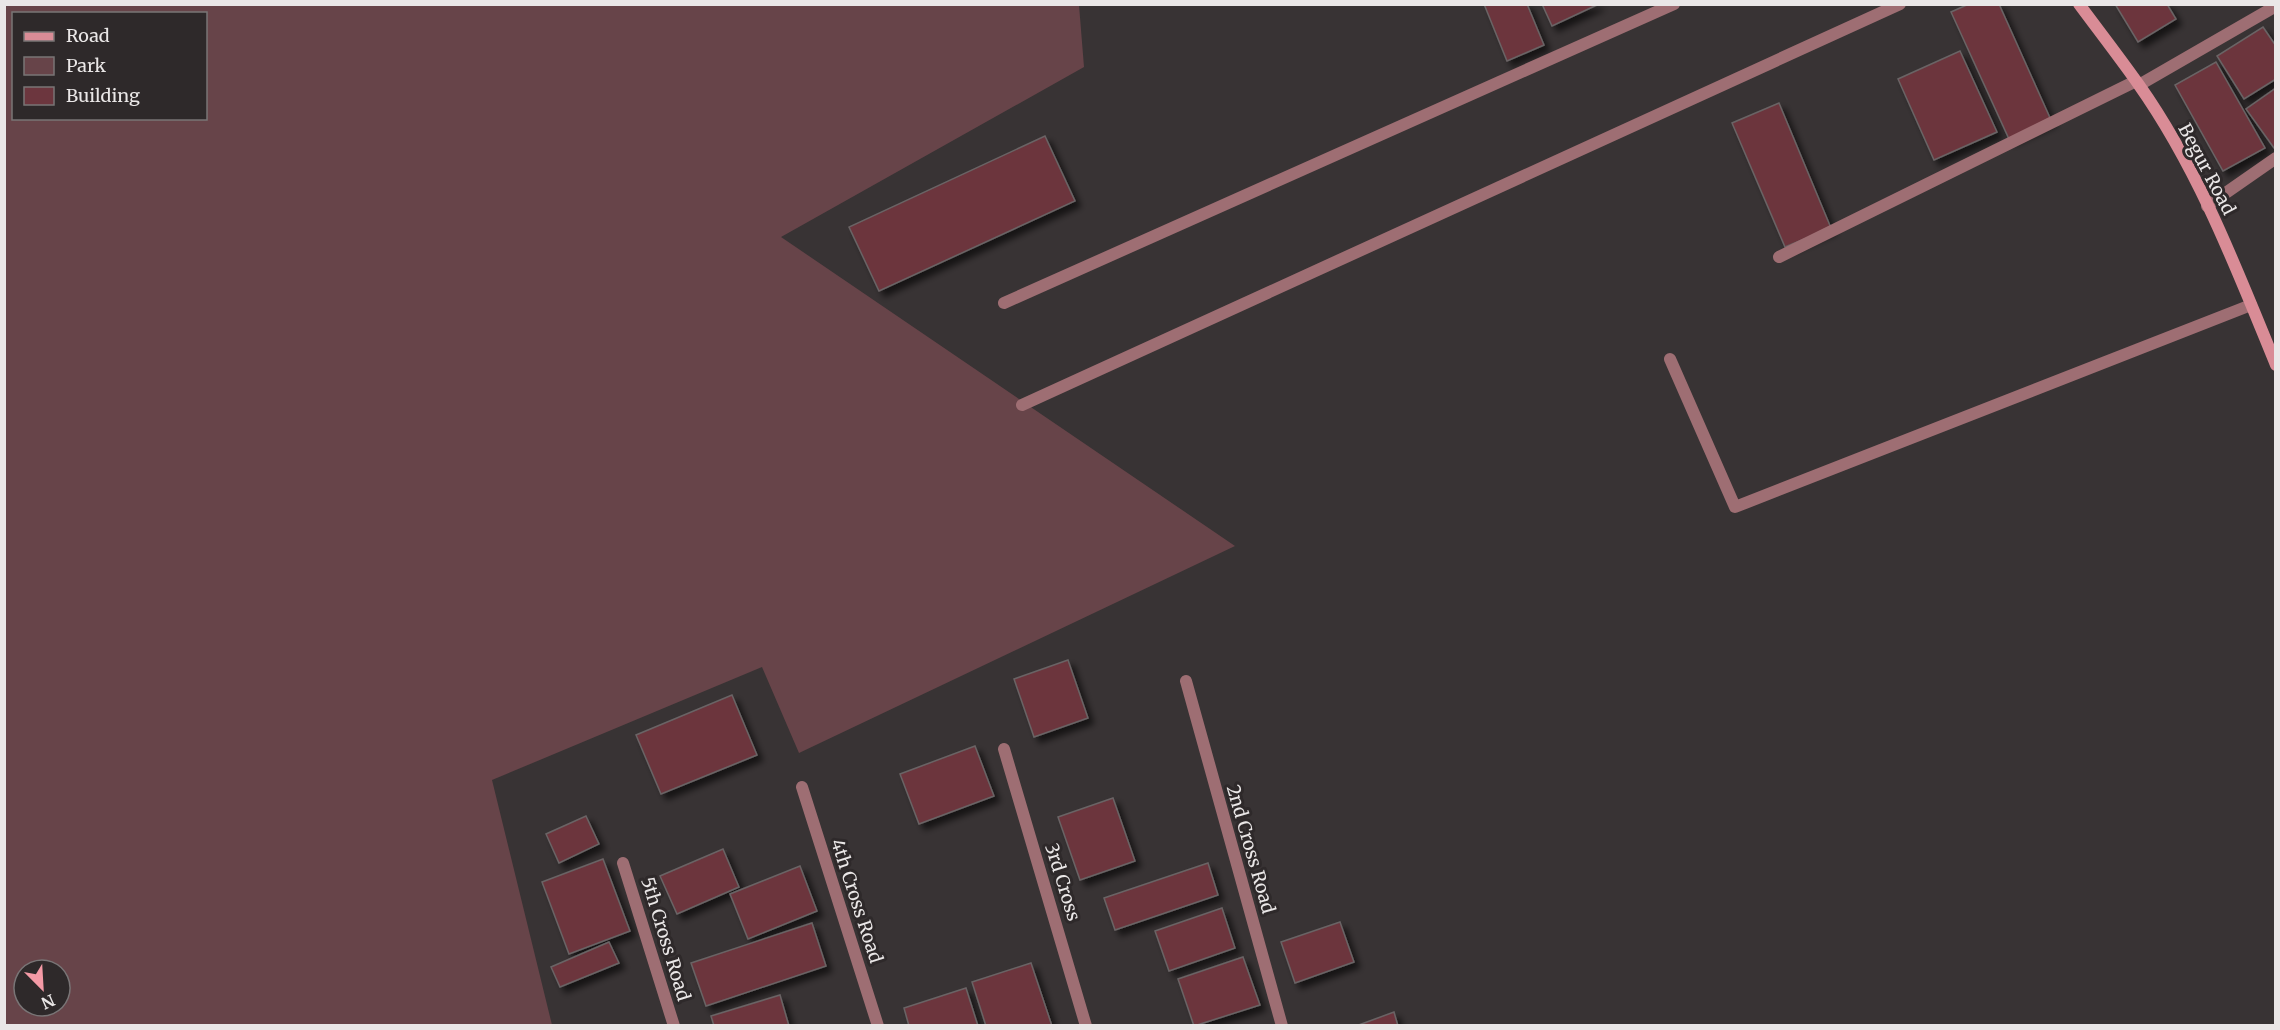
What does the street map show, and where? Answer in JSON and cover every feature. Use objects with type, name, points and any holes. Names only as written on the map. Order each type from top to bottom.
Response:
[{"type":"main road","name":"Begur Road","points":[[2079,4],[2138,83],[2184,161],[2229,249],[2276,365]]},
{"type":"street","points":[[1004,303],[1674,4]]},
{"type":"street","points":[[1022,405],[1900,4]]},
{"type":"street","points":[[1779,257],[2138,83],[2276,6]]},
{"type":"street","points":[[2207,206],[2276,158]]},
{"type":"street","points":[[1670,359],[1734,507],[2251,305]]},
{"type":"street","name":"2nd Cross Road","points":[[1186,681],[1282,1026]]},
{"type":"street","name":"3rd Cross","points":[[1004,749],[1086,1026]]},
{"type":"street","name":"4th Cross Road","points":[[802,787],[878,1026]]},
{"type":"street","name":"5th Cross Road","points":[[623,863],[674,1026]]},
{"type":"green space","points":[[5,5],[1079,5],[1084,67],[781,237],[1235,546],[799,753],[762,667],[492,780],[552,1025],[5,1026]]},
{"type":"building","points":[[1484,4],[1527,4],[1544,45],[1507,61]]},
{"type":"building","points":[[1542,4],[1599,4],[1552,26]]},
{"type":"building","points":[[1969,4],[1999,4],[2051,120],[2009,139],[1951,12]]},
{"type":"building","points":[[2115,4],[2167,4],[2176,19],[2138,42]]},
{"type":"building","points":[[2263,27],[2276,46],[2276,79],[2244,99],[2217,56]]},
{"type":"building","points":[[1960,51],[1997,132],[1934,160],[1898,79]]},
{"type":"building","points":[[2216,62],[2265,148],[2223,171],[2175,85]]},
{"type":"building","points":[[2276,88],[2276,148],[2274,148],[2246,109]]},
{"type":"building","points":[[1779,103],[1831,228],[1785,247],[1732,123]]},
{"type":"building","points":[[1045,136],[1075,201],[879,291],[849,227]]},
{"type":"building","points":[[1068,660],[1088,718],[1034,737],[1014,679]]},
{"type":"building","points":[[732,695],[757,755],[661,794],[636,735]]},
{"type":"building","points":[[975,746],[994,796],[919,824],[900,774]]},
{"type":"building","points":[[1113,798],[1135,861],[1080,880],[1058,817]]},
{"type":"building","points":[[586,816],[599,844],[559,863],[546,834]]},
{"type":"building","points":[[723,849],[739,887],[677,914],[660,876]]},
{"type":"building","points":[[603,859],[630,931],[569,954],[542,882]]},
{"type":"building","points":[[1208,863],[1218,895],[1115,930],[1104,898]]},
{"type":"building","points":[[800,866],[817,911],[748,939],[730,894]]},
{"type":"building","points":[[1222,908],[1235,948],[1169,971],[1155,931]]},
{"type":"building","points":[[1340,922],[1354,962],[1295,983],[1281,942]]},
{"type":"building","points":[[812,923],[826,966],[706,1006],[691,963]]},
{"type":"building","points":[[609,942],[619,963],[560,987],[551,967]]},
{"type":"building","points":[[1243,957],[1260,1005],[1194,1026],[1178,979]]},
{"type":"building","points":[[1031,963],[1052,1026],[986,1026],[972,982]]},
{"type":"building","points":[[966,988],[978,1026],[909,1026],[904,1008]]},
{"type":"building","points":[[780,995],[789,1026],[714,1026],[711,1016]]},
{"type":"building","points":[[1394,1012],[1398,1026],[1356,1026]]}]
